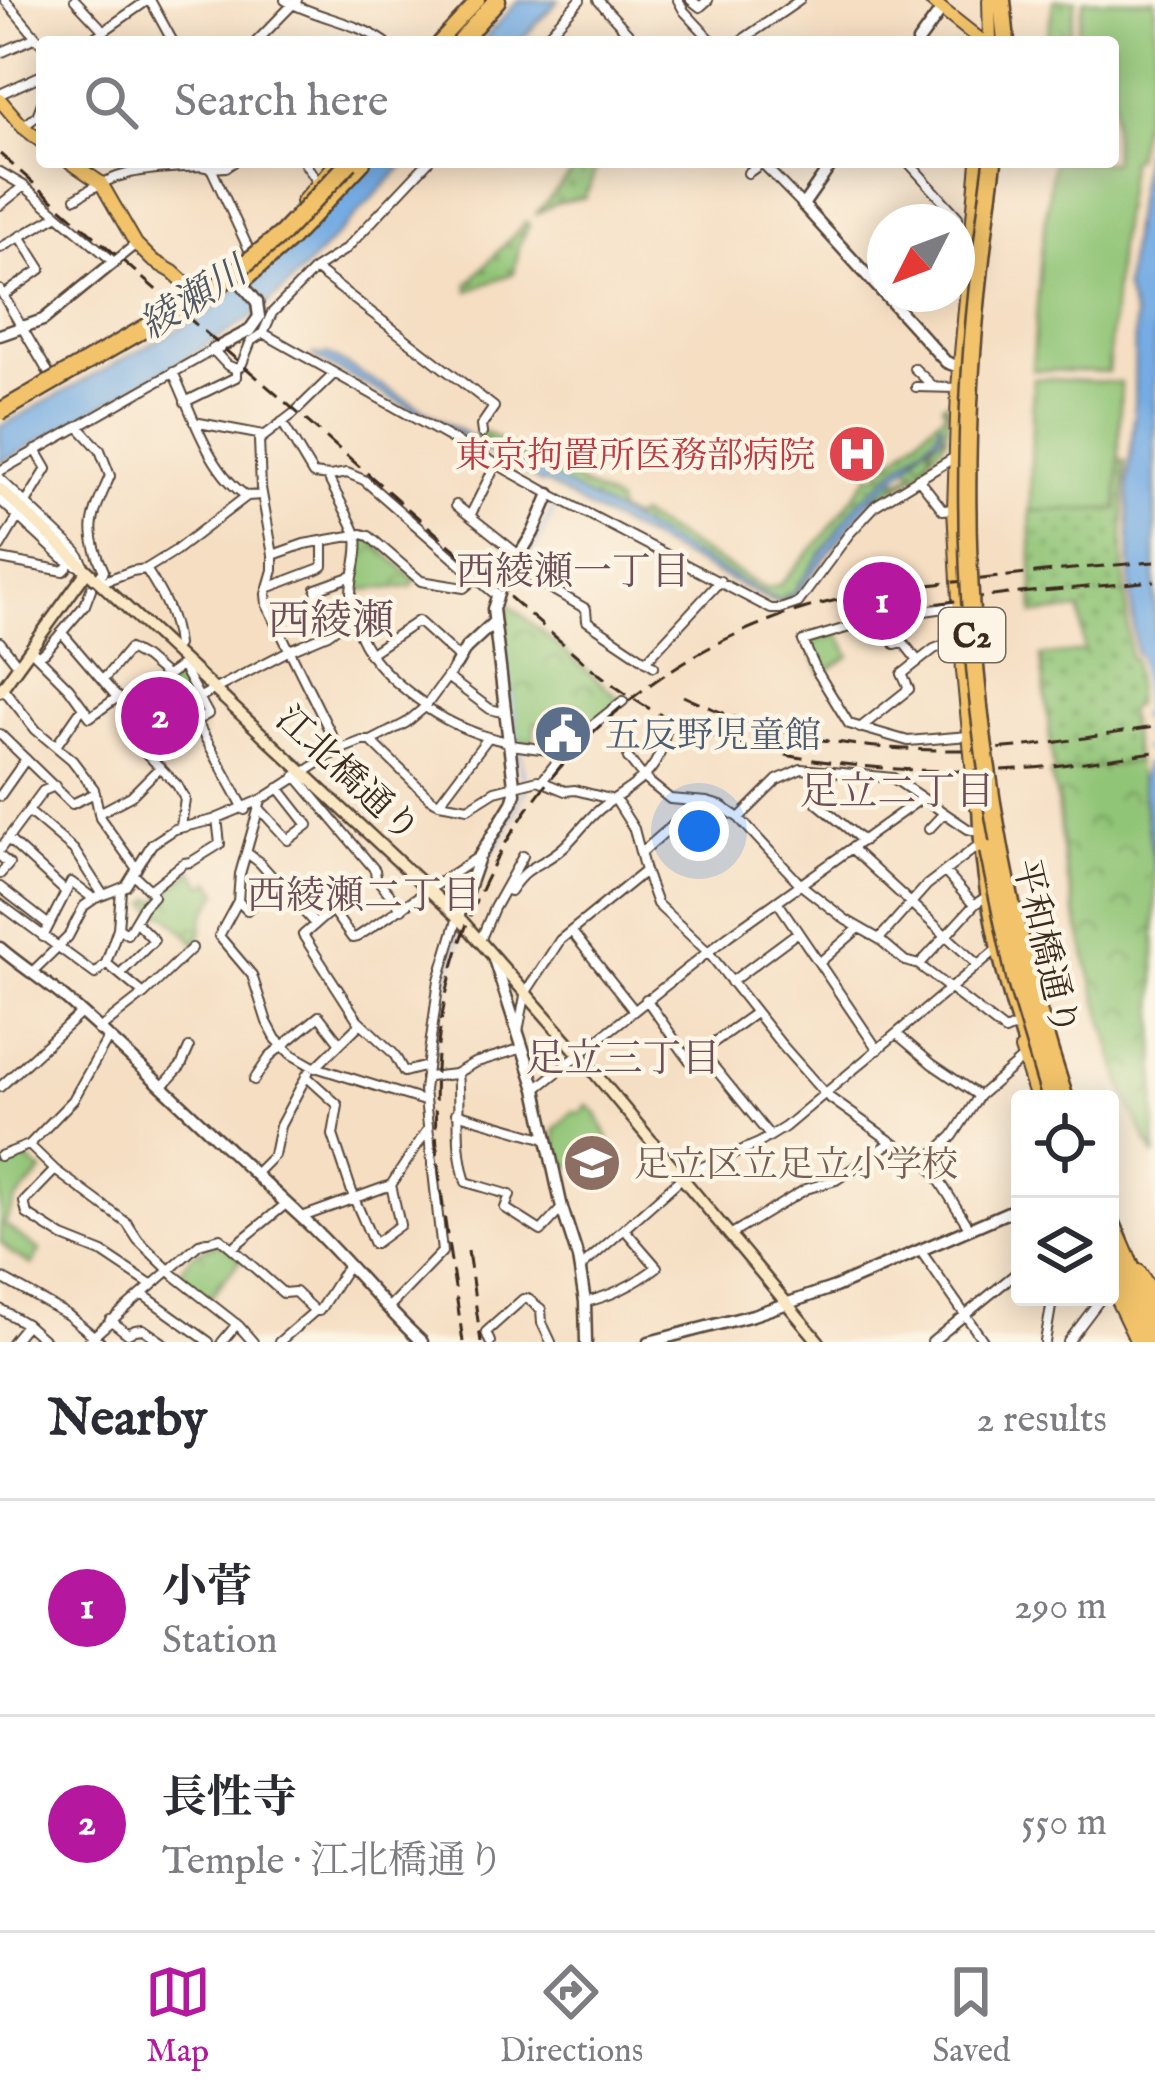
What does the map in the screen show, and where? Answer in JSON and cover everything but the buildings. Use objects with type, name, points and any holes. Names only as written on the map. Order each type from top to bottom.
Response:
[{"type":"highway","points":[[993,0],[995,36]]},
{"type":"highway","points":[[467,36],[505,2]]},
{"type":"highway","points":[[477,36],[505,2]]},
{"type":"highway","points":[[0,410],[196,301],[241,270],[344,168]]},
{"type":"highway","points":[[0,423],[235,285],[289,239],[356,168]]},
{"type":"highway","name":"C2","points":[[985,168],[963,380],[959,508],[963,620],[998,906],[1016,982],[1051,1090]]},
{"type":"highway","name":"C2","points":[[986,168],[967,485],[973,643],[992,812],[1052,1090]]},
{"type":"highway","points":[[992,812],[1003,903],[1052,1090]]},
{"type":"highway","points":[[1119,1247],[1149,1336]]},
{"type":"highway","points":[[1119,1265],[1149,1336]]},
{"type":"highway","points":[[1119,1276],[1149,1336]]},
{"type":"main road","points":[[445,36],[478,0]]},
{"type":"main road","points":[[930,0],[985,36]]},
{"type":"main road","points":[[0,97],[36,137]]},
{"type":"main road","points":[[79,168],[101,183],[136,244],[196,293],[251,254],[332,168]]},
{"type":"main road","name":"平和橋通り","points":[[985,168],[955,457],[958,607],[980,848],[980,901],[1024,1057],[1048,1090]]},
{"type":"main road","name":"平和橋通り","points":[[962,388],[963,532],[971,667],[989,820],[1015,955],[1033,1010],[1046,1028],[1053,1090]]},
{"type":"main road","name":"江北橋通り","points":[[0,480],[98,583],[458,917],[819,1342]]},
{"type":"main road","points":[[1,689],[18,665],[34,653],[87,571]]},
{"type":"main road","points":[[1119,1229],[1155,1297]]},
{"type":"main road","points":[[1119,1301],[1149,1336]]},
{"type":"street","points":[[5,0],[36,36]]},
{"type":"street","points":[[75,0],[104,31]]},
{"type":"street","points":[[97,36],[149,0],[170,36]]},
{"type":"street","points":[[547,36],[580,0]]},
{"type":"street","points":[[598,0],[631,36]]},
{"type":"street","points":[[691,0],[700,7],[708,0]]},
{"type":"street","points":[[746,36],[784,4],[800,0]]},
{"type":"street","points":[[261,36],[291,1],[320,17],[375,36]]},
{"type":"street","points":[[680,1],[706,36]]},
{"type":"street","points":[[922,36],[942,10]]},
{"type":"street","points":[[0,53],[36,41]]},
{"type":"street","points":[[0,97],[36,79]]},
{"type":"street","points":[[23,127],[36,117]]},
{"type":"street","points":[[118,168],[118,175]]},
{"type":"street","points":[[76,198],[139,168]]},
{"type":"street","points":[[208,168],[218,168]]},
{"type":"street","points":[[145,323],[154,330],[238,279],[277,246],[320,196],[320,182],[309,168]]},
{"type":"street","points":[[236,369],[245,362],[251,341],[263,332],[272,313],[315,269],[346,249],[422,168]]},
{"type":"street","points":[[748,173],[754,168]]},
{"type":"street","points":[[767,168],[867,272]]},
{"type":"street","points":[[802,206],[828,168]]},
{"type":"street","points":[[913,168],[946,204]]},
{"type":"street","points":[[211,169],[251,254]]},
{"type":"street","points":[[0,172],[24,186],[114,262]]},
{"type":"street","points":[[0,205],[24,186]]},
{"type":"street","points":[[0,248],[58,215]]},
{"type":"street","points":[[20,236],[41,269],[2,292],[51,376]]},
{"type":"street","points":[[0,335],[43,320],[136,244]]},
{"type":"street","points":[[315,269],[494,407],[481,426],[482,433]]},
{"type":"street","points":[[87,571],[77,552],[0,480],[36,450],[249,331],[259,317],[257,302],[238,279]]},
{"type":"street","points":[[0,410],[196,293]]},
{"type":"street","points":[[903,312],[946,362],[964,369]]},
{"type":"street","points":[[263,332],[550,494],[771,609],[796,605],[881,501],[955,457]]},
{"type":"street","points":[[213,350],[236,369]]},
{"type":"street","points":[[914,368],[934,387]]},
{"type":"street","points":[[185,402],[236,377],[236,369]]},
{"type":"street","points":[[173,372],[194,422],[229,482],[247,496]]},
{"type":"street","points":[[334,374],[259,440],[262,495],[273,555],[267,605],[339,750]]},
{"type":"street","points":[[916,387],[962,388]]},
{"type":"street","points":[[194,422],[263,435]]},
{"type":"street","points":[[281,422],[313,474],[347,473],[364,480],[497,596]]},
{"type":"street","points":[[78,426],[100,450],[110,476],[91,519],[94,552],[104,571],[62,633],[34,653],[90,717],[184,664],[208,714],[196,721],[253,821]]},
{"type":"street","points":[[26,503],[47,470],[36,450]]},
{"type":"street","points":[[470,516],[496,464]]},
{"type":"street","points":[[330,476],[357,535],[353,616],[369,654],[396,684],[449,723],[487,739],[564,752]]},
{"type":"street","points":[[918,478],[943,510],[954,509]]},
{"type":"street","points":[[389,1306],[442,1252],[424,1101],[427,1071],[440,980],[465,894],[479,857],[512,803],[515,784],[493,623],[497,596],[550,494]]},
{"type":"street","points":[[98,583],[146,569],[247,496],[262,495]]},
{"type":"street","points":[[0,500],[63,558],[87,571]]},
{"type":"street","points":[[456,505],[516,560],[586,609],[587,621],[650,663],[720,581]]},
{"type":"street","points":[[0,547],[18,517]]},
{"type":"street","points":[[273,555],[323,541],[369,536],[426,584],[464,588],[476,578]]},
{"type":"street","points":[[268,587],[323,566],[323,541]]},
{"type":"street","points":[[0,559],[67,568]]},
{"type":"street","points":[[146,569],[174,622],[177,645],[173,649]]},
{"type":"street","points":[[328,634],[316,589],[353,576]]},
{"type":"street","points":[[958,607],[883,617],[802,641],[849,724],[908,741],[970,736]]},
{"type":"street","points":[[200,697],[328,634],[353,616]]},
{"type":"street","points":[[883,617],[895,644],[903,642],[918,662]]},
{"type":"street","points":[[369,654],[418,621],[457,661]]},
{"type":"street","points":[[31,973],[68,938],[84,906],[121,890],[152,844],[181,826],[260,804],[339,750],[406,723],[426,706],[457,661],[493,623]]},
{"type":"street","points":[[62,633],[120,702],[142,749],[177,785],[185,799],[181,826]]},
{"type":"street","points":[[860,728],[909,688],[902,674],[934,650],[961,638]]},
{"type":"street","points":[[0,642],[18,665]]},
{"type":"street","points":[[104,680],[129,649],[165,675]]},
{"type":"street","points":[[447,677],[490,709],[506,712]]},
{"type":"street","points":[[1,689],[36,730],[72,760],[94,793],[99,813],[153,896],[127,934],[118,928]]},
{"type":"street","points":[[542,781],[574,740],[623,701]]},
{"type":"street","points":[[56,746],[83,707]]},
{"type":"street","points":[[0,734],[72,805],[94,793]]},
{"type":"street","points":[[505,889],[510,891],[530,867],[559,851],[598,811],[644,778],[662,758],[665,734]]},
{"type":"street","points":[[439,803],[487,739]]},
{"type":"street","points":[[371,740],[439,803],[468,808],[495,791],[542,781],[565,791],[614,799],[634,829],[657,904],[708,952],[826,1095],[926,1162],[970,1229]]},
{"type":"street","points":[[628,758],[670,799],[722,806],[801,885],[845,920],[919,965],[1005,1031],[1014,1027]]},
{"type":"street","points":[[0,796],[26,759]]},
{"type":"street","points":[[99,813],[131,796],[160,767]]},
{"type":"street","points":[[739,818],[777,780],[801,769],[893,778],[978,832]]},
{"type":"street","points":[[299,773],[402,909]]},
{"type":"street","points":[[0,874],[9,864],[0,853],[8,839],[43,790],[55,786]]},
{"type":"street","points":[[260,804],[288,840],[308,825],[279,788]]},
{"type":"street","points":[[536,1089],[708,952],[922,798]]},
{"type":"street","points":[[641,853],[693,802]]},
{"type":"street","points":[[817,803],[862,841]]},
{"type":"street","points":[[260,804],[240,874],[238,901],[219,936],[252,975],[267,1022],[282,1045],[311,1070],[338,1105],[333,1135],[374,1244],[400,1225],[391,1185]]},
{"type":"street","points":[[28,811],[74,850],[98,897]]},
{"type":"street","points":[[929,829],[944,813]]},
{"type":"street","points":[[150,890],[184,863],[220,844],[217,818]]},
{"type":"street","points":[[8,839],[66,892]]},
{"type":"street","points":[[878,939],[928,886],[980,848]]},
{"type":"street","points":[[852,849],[977,965]]},
{"type":"street","points":[[247,853],[315,924]]},
{"type":"street","points":[[480,941],[523,856]]},
{"type":"street","points":[[479,857],[357,937],[352,938],[332,910],[303,935],[361,1023],[404,1072],[457,1073],[523,1048]]},
{"type":"street","points":[[518,1033],[526,992],[560,940],[645,871]]},
{"type":"street","points":[[919,965],[980,901],[945,872]]},
{"type":"street","points":[[450,875],[465,894]]},
{"type":"street","points":[[43,937],[71,882],[98,897]]},
{"type":"street","points":[[238,901],[247,910],[277,882]]},
{"type":"street","points":[[0,887],[49,925]]},
{"type":"street","points":[[2,910],[95,974],[106,963],[118,928],[121,890]]},
{"type":"street","points":[[777,901],[878,1050]]},
{"type":"street","points":[[120,974],[154,940],[135,921]]},
{"type":"street","points":[[819,964],[859,928]]},
{"type":"street","points":[[572,932],[634,1010]]},
{"type":"street","points":[[731,982],[798,932]]},
{"type":"street","points":[[0,948],[163,1086],[302,1217],[422,1342]]},
{"type":"street","points":[[0,1156],[29,1145],[73,1100],[103,1034],[192,948]]},
{"type":"street","points":[[580,1268],[681,1177],[770,1136],[826,1095],[996,950]]},
{"type":"street","points":[[494,956],[536,1089],[580,1268],[586,1342]]},
{"type":"street","points":[[106,963],[144,994]]},
{"type":"street","points":[[646,999],[689,1060],[755,1012]]},
{"type":"street","points":[[0,1088],[80,1013]]},
{"type":"street","points":[[254,1080],[271,1055],[319,1016],[340,1043]]},
{"type":"street","points":[[256,1174],[274,1155],[280,1126],[311,1070],[361,1023]]},
{"type":"street","points":[[898,1035],[979,1096]]},
{"type":"street","points":[[163,1086],[189,1048]]},
{"type":"street","points":[[701,1052],[770,1136]]},
{"type":"street","points":[[926,1162],[953,1136],[979,1096],[1024,1057]]},
{"type":"street","points":[[311,1070],[424,1101]]},
{"type":"street","points":[[457,1073],[460,1164],[466,1182],[510,1195],[505,1208],[541,1231],[562,1208]]},
{"type":"street","points":[[456,1113],[547,1139]]},
{"type":"street","points":[[302,1217],[391,1185],[427,1131]]},
{"type":"street","points":[[730,1235],[806,1189],[836,1180],[892,1142]]},
{"type":"street","points":[[29,1145],[127,1223],[138,1240],[253,1342]]},
{"type":"street","points":[[55,1170],[24,1202],[27,1214],[63,1237],[103,1253],[151,1285]]},
{"type":"street","points":[[232,1248],[286,1204]]},
{"type":"street","points":[[649,1342],[695,1336],[788,1304],[1011,1211]]},
{"type":"street","points":[[585,1301],[607,1297],[657,1267],[625,1230]]},
{"type":"street","points":[[0,1277],[68,1315],[94,1340],[110,1320],[199,1244],[220,1238],[284,1294],[295,1292],[314,1311]]},
{"type":"street","points":[[920,1250],[983,1342]]},
{"type":"street","points":[[280,1342],[319,1311],[348,1264]]},
{"type":"street","points":[[932,1342],[1011,1277]]},
{"type":"street","points":[[141,1294],[209,1342]]},
{"type":"street","points":[[490,1342],[486,1332],[528,1299],[541,1309],[551,1342]]},
{"type":"street","points":[[1045,1342],[1051,1306]]},
{"type":"street","points":[[1068,1342],[1096,1306]]},
{"type":"street","points":[[0,1309],[46,1342]]},
{"type":"street","points":[[110,1320],[128,1334],[143,1329],[162,1342]]},
{"type":"street","points":[[12,1342],[26,1324]]},
{"type":"street","points":[[222,1342],[237,1324]]},
{"type":"green space","points":[[1054,0],[1076,0],[1069,36],[1047,36]]},
{"type":"green space","points":[[1084,0],[1155,0],[1155,62],[1135,158],[1130,159],[1108,372],[1032,370],[1052,168],[1119,168],[1119,36],[1076,36]]},
{"type":"green space","points":[[576,168],[596,168],[586,197],[556,203],[535,215]]},
{"type":"green space","points":[[526,222],[529,225],[514,273],[469,291],[468,284]]},
{"type":"green space","points":[[1033,378],[1121,383],[1117,509],[1030,511]]},
{"type":"green space","points":[[946,402],[947,429],[941,434],[947,434],[945,440],[933,453],[931,446],[942,436],[929,445],[931,454],[920,466],[930,459],[934,464],[869,501],[897,476],[897,483],[916,470],[906,468],[918,451],[881,482],[849,516],[792,594],[781,600],[475,437],[483,431],[617,503],[618,512],[634,519],[639,515],[766,589],[780,585],[870,474],[874,477],[946,411],[942,405]]},
{"type":"green space","points":[[1119,460],[1125,461],[1123,551],[1136,703],[1128,711],[1138,774],[1155,1157],[1121,1082],[1063,856],[1041,656],[1084,651],[1080,610],[1034,614],[1030,511],[1117,509]]},
{"type":"green space","points":[[360,536],[369,538],[416,580],[411,587],[353,590]]},
{"type":"green space","points":[[508,603],[622,701],[587,728],[535,723],[533,747],[519,745],[501,620]]},
{"type":"green space","points":[[839,634],[850,656],[822,674],[809,647]]},
{"type":"green space","points":[[183,674],[194,692],[167,709],[162,706],[148,713],[164,752],[154,757],[145,748],[131,713]]},
{"type":"green space","points":[[1137,762],[1155,872],[1155,1157],[1121,1082],[1089,970],[1050,774]]},
{"type":"green space","points":[[192,870],[204,886],[211,881],[219,892],[204,916],[196,944],[167,915],[158,914],[148,904]]},
{"type":"green space","points":[[587,1105],[597,1114],[616,1156],[569,1167],[558,1156],[555,1130],[572,1112],[581,1113]]},
{"type":"green space","points":[[26,1158],[42,1172],[15,1201],[4,1225],[40,1250],[32,1265],[0,1241],[0,1169]]},
{"type":"green space","points":[[222,1243],[241,1259],[209,1299],[181,1275],[191,1257]]},
{"type":"water","points":[[519,0],[559,0],[525,36],[486,36]]},
{"type":"water","points":[[1155,90],[1155,872],[1141,777],[1139,656],[1131,597],[1128,480],[1135,317],[1125,289]]},
{"type":"water","points":[[364,168],[401,168],[255,315],[0,463],[0,427],[209,312],[278,253]]},
{"type":"water","points":[[327,354],[473,438],[780,600],[792,594],[857,504],[936,434],[940,422],[942,435],[923,447],[870,500],[794,598],[781,603],[768,600],[541,483],[312,356]]},
{"type":"pier","points":[[1136,655],[1143,708],[1139,720],[1155,719],[1155,730],[1141,733],[1155,734],[1155,745],[1142,748],[1155,750],[1155,761],[1144,763],[1141,777],[1133,715]]},
{"type":"waterway","points":[[525,566],[554,508]]},
{"type":"waterway","points":[[469,903],[525,789],[500,616],[520,576]]},
{"type":"waterway","points":[[432,1062],[458,937]]},
{"type":"railway","points":[[0,154],[583,661],[656,712],[762,750],[892,769],[1018,769],[1155,752]]},
{"type":"railway","points":[[463,1342],[436,1138],[436,1070],[447,992],[470,917],[504,847],[548,783],[600,726],[661,677],[729,638],[803,609],[909,587],[1155,562]]},
{"type":"railway","points":[[857,614],[1155,581]]},
{"type":"railway","points":[[683,696],[795,734],[872,747],[1011,748],[1155,727]]},
{"type":"railway","points":[[468,1251],[481,1342]]},
{"type":"place","name":"東京拘置所医務部病院","points":[[857,454]]},
{"type":"place","name":"小菅","points":[[882,601]]},
{"type":"place","name":"長性寺","points":[[160,716]]},
{"type":"place","name":"五反野児童館","points":[[563,734]]},
{"type":"place","name":"足立区立足立小学校","points":[[592,1163]]},
{"type":"district","name":"西綾瀬一丁目","points":[[573,570]]},
{"type":"district","name":"西綾瀬","points":[[331,619]]},
{"type":"district","name":"足立二丁目","points":[[897,790]]},
{"type":"district","name":"西綾瀬二丁目","points":[[364,894]]},
{"type":"district","name":"足立三丁目","points":[[623,1057]]},
{"type":"water label","name":"綾瀬川","points":[[192,297]]}]
